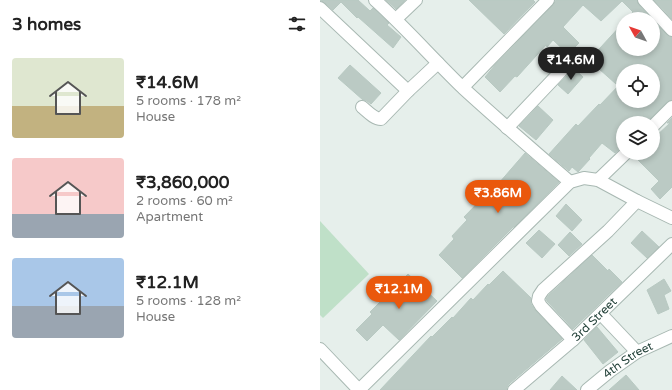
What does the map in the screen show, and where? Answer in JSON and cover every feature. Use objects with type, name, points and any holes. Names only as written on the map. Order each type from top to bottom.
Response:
[{"type":"street","points":[[375,0],[396,19],[463,87],[507,128],[570,182]]},
{"type":"street","points":[[396,19],[416,0]]},
{"type":"street","points":[[463,87],[548,0]]},
{"type":"street","points":[[644,0],[672,30]]},
{"type":"street","points":[[320,8],[408,91]]},
{"type":"street","points":[[362,107],[377,119],[381,119],[438,63]]},
{"type":"street","points":[[507,128],[564,68]]},
{"type":"street","points":[[660,119],[672,107]]},
{"type":"street","points":[[598,180],[619,160]]},
{"type":"street","points":[[320,349],[359,390],[570,182],[584,178],[598,180],[672,218]]},
{"type":"street","points":[[573,340],[541,306],[538,301],[539,296],[543,290],[608,231],[637,201]]},
{"type":"street","name":"3rd Street","points":[[514,390],[573,340],[672,244]]},
{"type":"street","points":[[601,314],[638,352]]},
{"type":"street","name":"4th Street","points":[[587,390],[610,371],[638,352],[672,336]]},
{"type":"green space","points":[[320,221],[369,274],[323,318],[320,315]]},
{"type":"building","points":[[320,0],[358,0],[370,11],[373,8],[389,23],[387,25],[401,37],[393,48],[358,17],[357,18],[341,2],[333,10]]},
{"type":"building","points":[[386,0],[405,0],[396,9]]},
{"type":"building","points":[[469,0],[533,0],[535,2],[504,34]]},
{"type":"building","points":[[556,0],[637,0],[645,12],[633,12],[622,1],[601,21],[583,5],[563,27],[579,43],[568,54],[553,40],[547,47],[546,45],[517,77],[515,76],[500,92],[485,77]]},
{"type":"building","points":[[654,0],[672,0],[672,19]]},
{"type":"building","points":[[660,28],[667,35],[672,37],[672,100],[667,102],[653,116],[616,116],[616,152],[615,153],[602,143],[578,172],[572,167],[569,171],[549,154],[576,124],[578,126],[616,88],[616,108],[660,108],[660,64],[616,64],[616,84],[589,60],[616,31],[616,56],[660,56]]},
{"type":"building","points":[[350,65],[381,93],[371,104],[363,100],[338,78]]},
{"type":"building","points":[[571,66],[583,77],[568,94],[558,85],[570,73]]},
{"type":"building","points":[[538,106],[553,120],[536,140],[519,126]]},
{"type":"building","points":[[672,118],[672,187],[660,199],[651,189],[659,181],[638,160],[660,160],[660,132],[670,123],[667,123]]},
{"type":"building","points":[[525,153],[559,182],[462,278],[439,255],[454,239],[452,236],[467,220],[464,217],[498,182],[499,183]]},
{"type":"building","points":[[566,204],[582,220],[572,231],[556,216]]},
{"type":"building","points":[[539,230],[555,244],[542,258],[526,243]]},
{"type":"building","points":[[642,231],[659,247],[647,258],[631,243]]},
{"type":"building","points":[[570,232],[582,244],[569,256],[558,245]]},
{"type":"building","points":[[592,255],[622,282],[573,329],[546,299]]},
{"type":"building","points":[[503,271],[531,298],[531,304],[535,310],[562,339],[509,384],[507,390],[380,390],[431,336],[432,337],[452,317],[453,318],[471,298],[473,300]]},
{"type":"building","points":[[408,274],[437,301],[399,340],[383,325],[367,341],[356,330],[372,314],[370,312]]},
{"type":"building","points":[[664,279],[671,291],[664,295],[669,309],[658,314],[647,290]]},
{"type":"building","points":[[597,327],[618,352],[603,364],[584,340]]},
{"type":"building","points":[[626,375],[639,390],[609,390]]},
{"type":"building","points":[[562,376],[577,390],[550,390]]}]
